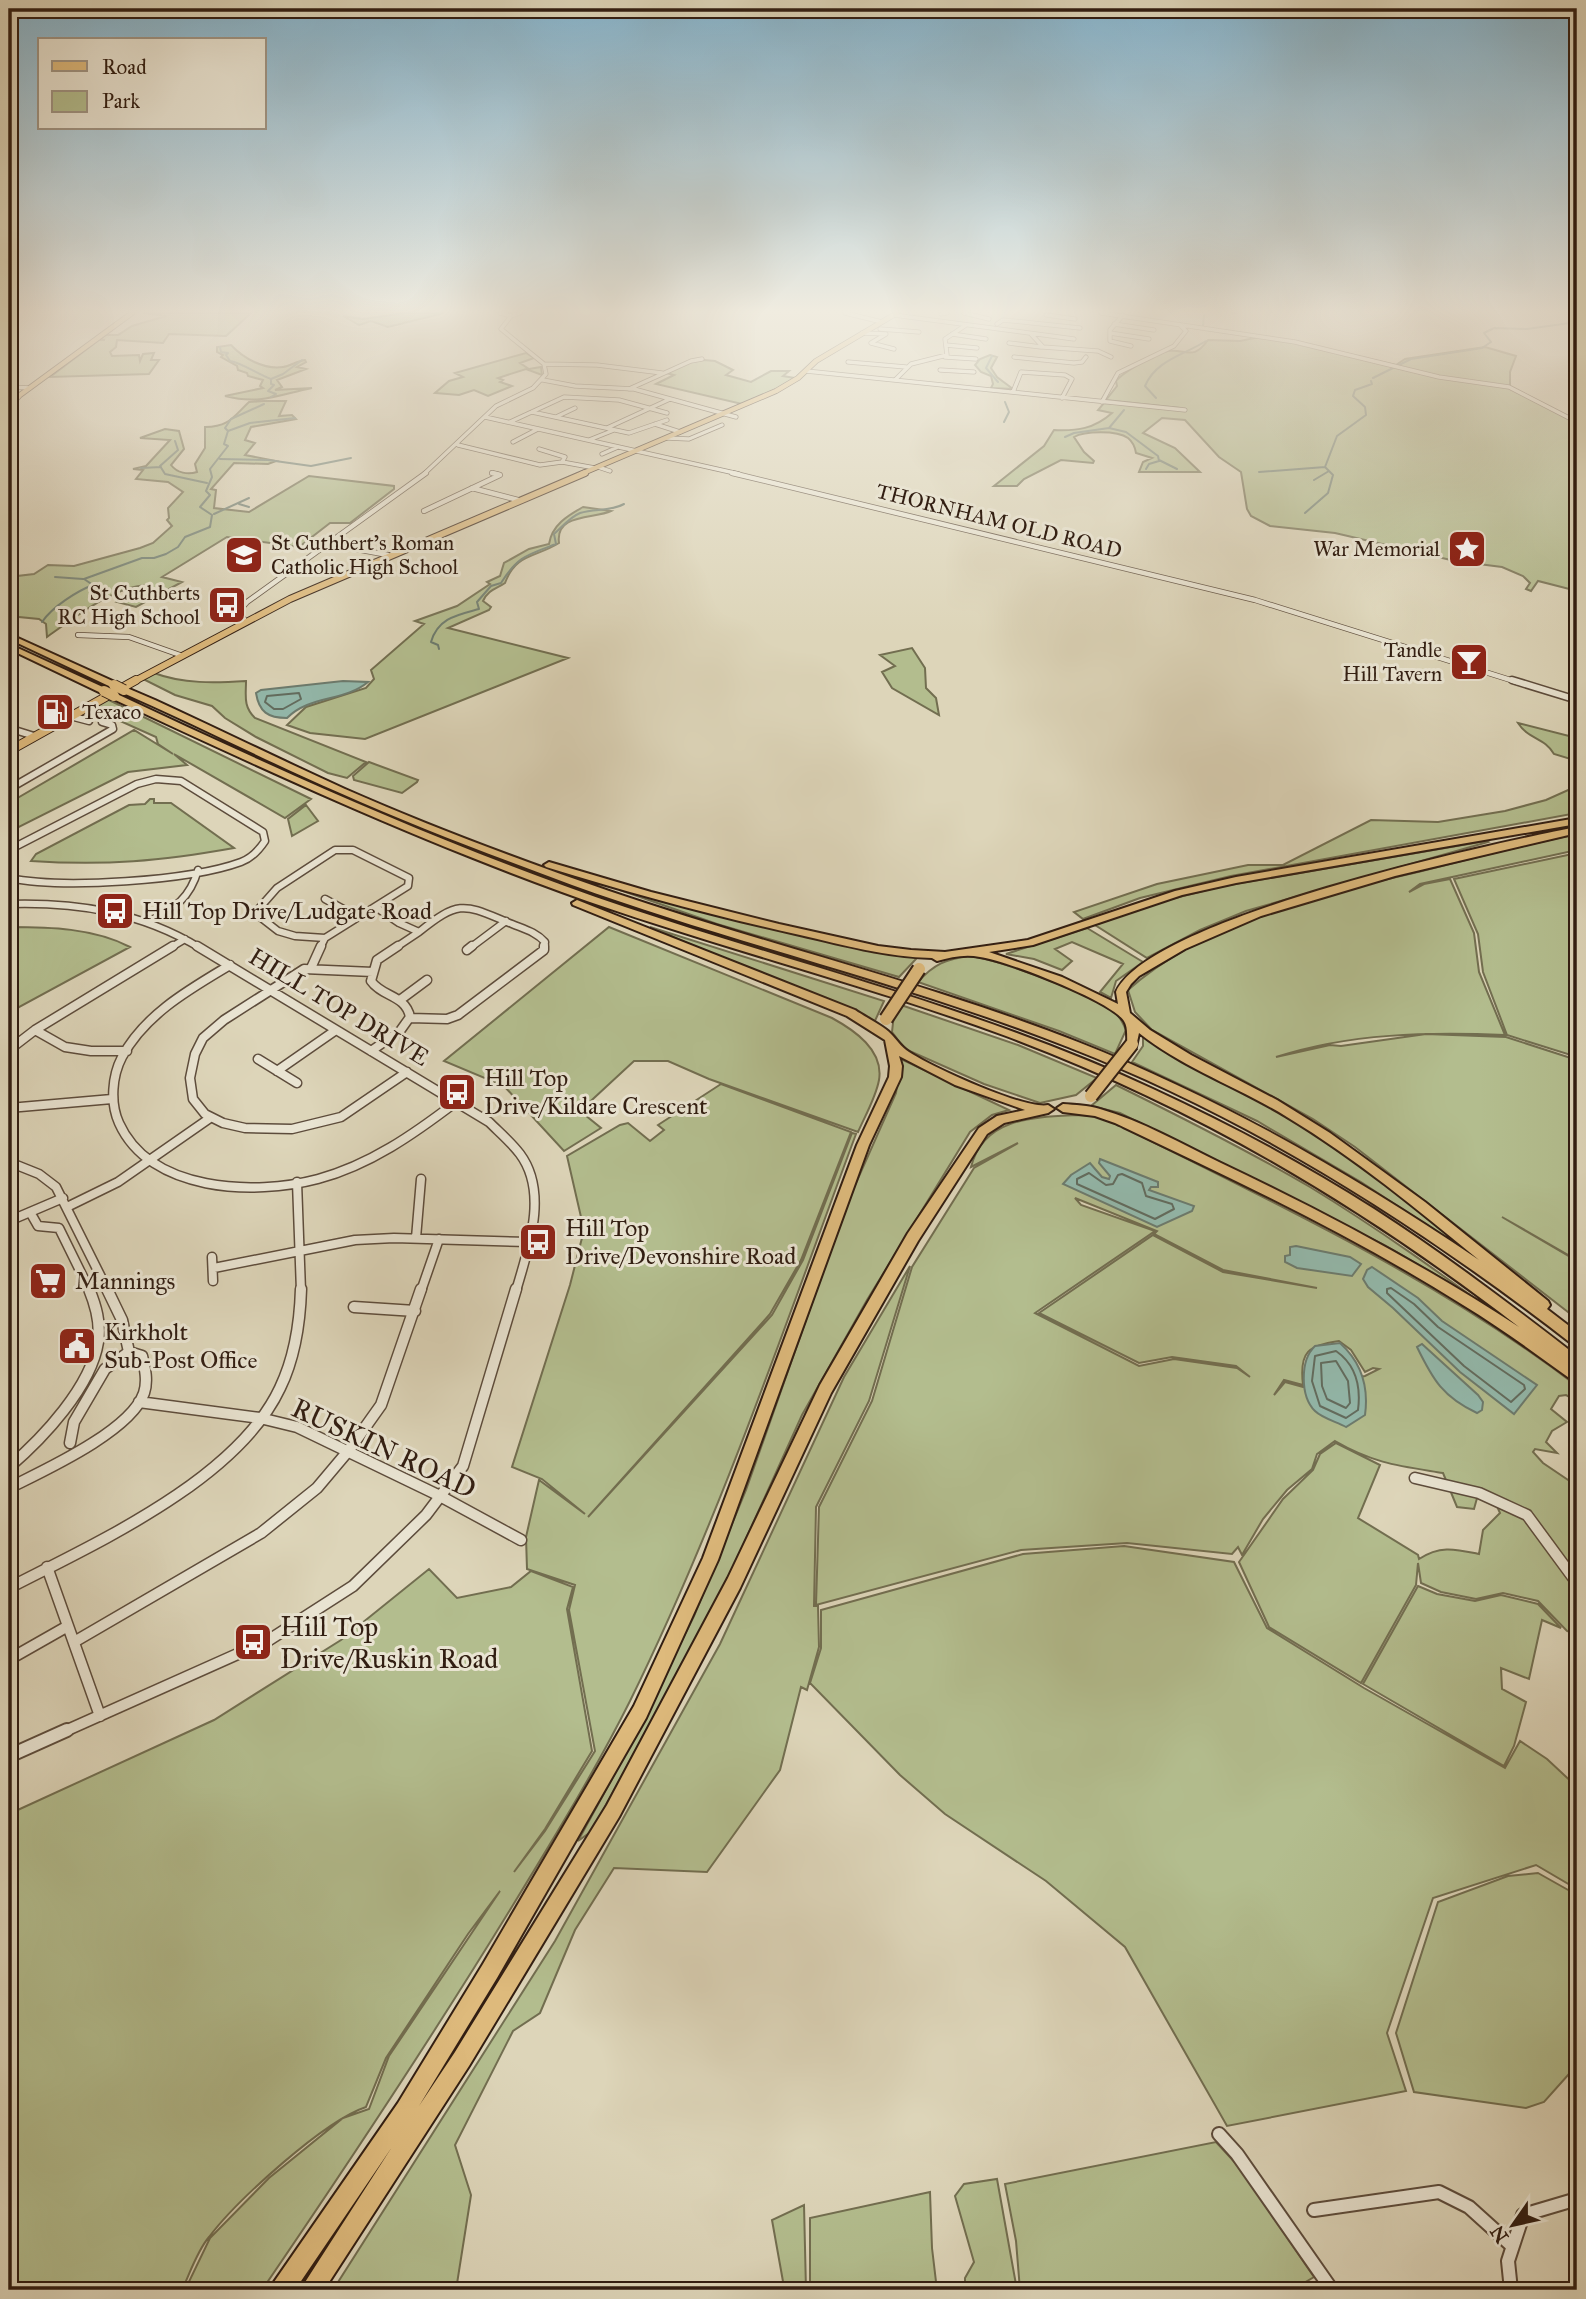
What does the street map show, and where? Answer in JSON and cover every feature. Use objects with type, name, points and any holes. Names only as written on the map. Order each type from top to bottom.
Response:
[{"type":"highway","points":[[9,636],[114,691],[492,868],[851,1013],[889,1039],[912,1059],[1013,1102],[1096,1112],[1119,1120],[1370,1244],[1478,1306],[1577,1376]]},
{"type":"highway","points":[[9,646],[432,828],[657,911],[981,1012],[1137,1071],[1238,1120],[1358,1187],[1488,1273],[1577,1340]]},
{"type":"highway","points":[[432,828],[657,898],[898,954],[944,955],[1014,947],[1179,893],[1236,880],[1474,839],[1577,818]]},
{"type":"highway","points":[[402,827],[670,927],[1010,1033],[1154,1094],[1275,1157],[1367,1211],[1488,1294],[1577,1364]]},
{"type":"highway","points":[[311,2290],[462,2059],[613,1811],[729,1594],[825,1389],[920,1227],[983,1131],[1001,1119],[1056,1109],[1091,1096],[1132,1044],[1133,1028],[1121,999],[1122,987],[1140,971],[1166,955],[1225,924],[1283,903],[1485,849],[1577,830]]},
{"type":"highway","points":[[965,952],[1002,959],[1107,1001],[1156,1040],[1277,1105],[1357,1157],[1577,1333]]},
{"type":"highway","points":[[282,2290],[404,2110],[469,2006],[640,1712],[710,1560],[832,1225],[863,1145],[895,1077],[895,1060],[886,1019],[919,969],[944,955]]},
{"type":"main road","points":[[9,751],[245,621],[388,555],[709,420]]},
{"type":"street","points":[[245,621],[239,611],[244,604],[430,470],[482,420]]},
{"type":"street","name":"THORNHAM OLD ROAD","points":[[501,420],[725,471],[1255,600],[1577,700]]},
{"type":"street","points":[[510,422],[514,420]]},
{"type":"street","points":[[571,420],[632,433],[666,420]]},
{"type":"street","points":[[607,428],[623,420]]},
{"type":"street","points":[[655,425],[680,432]]},
{"type":"street","points":[[667,438],[679,443],[707,435],[722,425]]},
{"type":"street","points":[[513,440],[539,429]]},
{"type":"street","points":[[589,440],[614,430]]},
{"type":"street","points":[[458,445],[540,465],[562,462],[610,471]]},
{"type":"street","points":[[602,454],[618,447]]},
{"type":"street","points":[[539,449],[567,458],[562,462]]},
{"type":"street","points":[[424,512],[500,475],[492,473]]},
{"type":"street","points":[[472,488],[518,500]]},
{"type":"street","points":[[329,544],[388,555]]},
{"type":"street","points":[[78,635],[128,636],[180,655]]},
{"type":"street","points":[[70,716],[89,721]]},
{"type":"street","points":[[9,789],[113,729],[112,725],[102,722]]},
{"type":"street","points":[[9,733],[18,731],[34,736]]},
{"type":"street","points":[[9,850],[137,784],[156,779],[181,781],[262,832],[265,841],[258,852],[243,861],[145,878],[92,881],[9,878]]},
{"type":"street","points":[[325,938],[289,936],[261,921],[254,913],[270,895],[335,849],[353,850],[409,878],[408,886],[402,891],[377,908],[356,916],[325,938],[308,968],[205,1036],[192,1061],[190,1086],[200,1107],[210,1118],[226,1125],[261,1130],[296,1129],[332,1120],[363,1104],[407,1072]]},
{"type":"street","points":[[150,921],[184,902],[194,889],[198,870]]},
{"type":"street","points":[[325,899],[356,916]]},
{"type":"street","name":"HILL TOP DRIVE","points":[[9,904],[38,902],[92,906],[150,921],[185,939],[489,1122],[521,1155],[536,1196],[528,1242],[463,1466],[417,1524],[353,1586],[270,1640],[9,1756]]},
{"type":"street","points":[[458,906],[472,906],[541,937],[546,946],[544,950],[458,1015],[447,1019],[410,1018],[406,1003],[374,987],[371,981],[377,960],[458,906]]},
{"type":"street","points":[[377,908],[399,923],[419,932]]},
{"type":"street","points":[[467,950],[506,921]]},
{"type":"street","points":[[9,1050],[35,1030],[185,939]]},
{"type":"street","points":[[230,965],[174,1000],[145,1026],[121,1058],[112,1099],[117,1123],[136,1150],[165,1171],[205,1183],[261,1186],[316,1180],[368,1162],[399,1145],[456,1102]]},
{"type":"street","points":[[308,968],[373,972]]},
{"type":"street","points":[[400,999],[428,980]]},
{"type":"street","points":[[371,1051],[397,1033],[410,1018]]},
{"type":"street","points":[[35,1030],[65,1047],[127,1051]]},
{"type":"street","points":[[277,1071],[336,1030]]},
{"type":"street","points":[[258,1059],[297,1083]]},
{"type":"street","points":[[9,1108],[112,1099]]},
{"type":"street","points":[[9,1221],[107,1189],[210,1118]]},
{"type":"street","points":[[9,1163],[39,1174],[53,1184],[65,1203],[122,1320],[129,1352]]},
{"type":"street","points":[[416,1238],[421,1179]]},
{"type":"street","points":[[9,1588],[153,1510],[200,1480],[234,1449],[260,1418],[282,1385],[295,1349],[300,1317],[297,1182]]},
{"type":"street","points":[[9,1467],[54,1424],[89,1367],[100,1330],[94,1302],[59,1228],[38,1226],[30,1212]]},
{"type":"street","points":[[214,1268],[355,1240],[416,1238],[528,1242]]},
{"type":"street","points":[[74,1642],[261,1533],[317,1488],[349,1450],[381,1405],[439,1239]]},
{"type":"street","points":[[212,1257],[213,1281]]},
{"type":"street","points":[[354,1307],[415,1311]]},
{"type":"street","points":[[70,1443],[73,1426],[105,1368],[129,1352]]},
{"type":"street","points":[[9,1488],[112,1432],[135,1412],[146,1389],[148,1370],[142,1356],[129,1352]]},
{"type":"street","points":[[89,1367],[105,1368]]},
{"type":"street","name":"RUSKIN ROAD","points":[[139,1402],[260,1418],[297,1427],[349,1450],[521,1540]]},
{"type":"street","points":[[54,1424],[73,1426]]},
{"type":"street","points":[[1415,1478],[1479,1493],[1527,1515],[1577,1583]]},
{"type":"street","points":[[47,1567],[100,1716]]},
{"type":"street","points":[[9,1654],[17,1655],[68,1626]]},
{"type":"street","points":[[1219,2134],[1237,2154],[1332,2290]]},
{"type":"street","points":[[1314,2210],[1439,2192],[1469,2207],[1510,2244]]},
{"type":"street","points":[[1511,2290],[1508,2282],[1510,2244],[1523,2215],[1577,2199]]},
{"type":"green space","points":[[229,420],[289,420],[251,427],[245,440],[255,443],[245,455],[276,461],[268,464],[234,463],[211,489],[216,490],[214,508],[249,512],[309,476],[394,486],[394,489],[350,523],[330,523],[299,547],[227,537],[162,577],[182,582],[136,607],[117,602],[148,585],[122,591],[95,604],[47,637],[46,624],[39,619],[9,616],[9,577],[34,574],[48,565],[74,566],[140,548],[153,543],[172,526],[167,520],[168,508],[183,492],[168,482],[136,479],[143,470],[133,469],[146,466],[170,440],[140,438],[165,429],[179,431],[184,449],[171,465],[183,473],[197,472],[195,464],[205,448],[205,427]]},
{"type":"green space","points":[[1102,420],[1159,420],[1143,433],[1175,448],[1200,472],[1139,472],[1143,462],[1152,458],[1136,453],[1131,441],[1123,435],[1093,433],[1074,437],[1093,463],[1061,460],[1024,479],[1017,486],[994,486],[1044,446],[1054,430],[1085,428]]},
{"type":"green space","points":[[1185,420],[1572,420],[1577,423],[1577,591],[1538,581],[1531,591],[1526,589],[1530,583],[1523,576],[1502,567],[1455,561],[1335,533],[1270,526],[1251,516],[1247,509],[1241,472],[1219,457]]},
{"type":"green space","points":[[583,507],[611,511],[577,519],[563,526],[559,533],[559,543],[521,561],[509,573],[505,583],[487,594],[483,601],[491,607],[489,610],[448,628],[568,658],[365,739],[310,733],[287,725],[306,707],[366,688],[374,679],[371,670],[424,624],[415,621],[457,606],[490,584],[487,582],[500,576],[504,563],[529,549],[549,544],[557,526]]},
{"type":"green space","points":[[912,648],[925,668],[926,688],[936,698],[939,715],[892,688],[882,672],[895,666],[880,655]]},
{"type":"green space","points":[[154,673],[188,681],[246,681],[247,705],[255,718],[366,762],[347,778],[328,773],[256,737],[225,718],[212,706],[175,695],[143,679]]},
{"type":"green space","points":[[107,699],[311,799],[285,818],[174,754],[187,765],[128,772],[9,832],[9,803],[134,730],[173,754],[158,744],[156,737],[91,708]]},
{"type":"green space","points":[[1518,723],[1577,738],[1577,761],[1554,754],[1546,744],[1527,733]]},
{"type":"green space","points":[[369,762],[418,780],[402,793],[354,780],[353,776]]},
{"type":"green space","points":[[1577,786],[1577,813],[1231,876],[1140,898],[1083,919],[1074,912],[1157,884],[1248,865],[1283,865],[1371,820],[1438,822],[1505,811],[1546,800]]},
{"type":"green space","points":[[154,799],[154,803],[171,803],[234,848],[133,861],[31,861],[36,854],[129,805],[145,804]]},
{"type":"green space","points":[[306,805],[318,821],[292,836],[288,819]]},
{"type":"green space","points":[[1577,834],[1577,850],[1420,884],[1409,892],[1424,884],[1450,879],[1474,933],[1479,972],[1505,1035],[1429,1034],[1506,1037],[1577,1060],[1577,1260],[1502,1217],[1577,1261],[1577,1319],[1355,1147],[1313,1119],[1152,1030],[1135,1012],[1128,990],[1159,965],[1193,945],[1267,913],[1345,890]],"holes":[[[1425,1034],[1341,1046],[1330,1045],[1276,1057],[1332,1043]]]},
{"type":"green space","points":[[1488,842],[1246,911],[1200,930],[1147,958],[1095,925],[1159,902],[1223,886]]},
{"type":"green space","points":[[1577,853],[1577,1057],[1507,1035],[1483,972],[1478,934],[1454,879]]},
{"type":"green space","points":[[620,890],[792,933],[917,958],[899,977],[717,924]]},
{"type":"green space","points":[[9,927],[86,932],[130,947],[19,1007],[9,1017]]},
{"type":"green space","points":[[609,927],[832,1018],[858,1035],[877,1059],[879,1080],[858,1132],[709,1079],[668,1061],[634,1061],[580,1111],[601,1128],[564,1151],[504,1086],[444,1061]]},
{"type":"green space","points":[[650,927],[884,1001],[874,1023]]},
{"type":"green space","points":[[1087,928],[1143,962],[1116,981],[1111,998],[1100,992],[1123,964],[1072,942],[1055,949],[1072,961],[1062,970],[1034,959],[1006,954]]},
{"type":"green space","points":[[970,956],[1044,978],[1114,1012],[1126,1030],[1115,1054],[1059,1031],[918,982],[941,963]]},
{"type":"green space","points":[[901,1005],[1018,1045],[1097,1078],[1076,1095],[1040,1103],[984,1084],[905,1049],[892,1032],[894,1014]]},
{"type":"green space","points":[[1143,1035],[1266,1102],[1344,1153],[1494,1269],[1361,1182],[1257,1121],[1132,1062],[1143,1046]]},
{"type":"green space","points":[[901,1059],[1009,1110],[992,1115],[970,1132],[867,1300],[802,1415],[725,1585],[592,1831],[578,1841],[625,1755],[694,1616],[746,1490],[848,1201],[896,1093]]},
{"type":"green space","points":[[721,1084],[851,1132],[801,1260],[770,1314],[588,1517],[772,1315],[803,1260],[852,1133],[856,1134],[750,1420],[693,1562],[630,1701],[574,1804],[421,2051],[262,2290],[185,2290],[210,2238],[269,2178],[341,2120],[282,2163],[222,2221],[201,2249],[182,2290],[9,2290],[9,1814],[214,1720],[341,1640],[429,1569],[457,1598],[511,1587],[531,1571],[573,1587],[567,1609],[592,1751],[545,1829],[514,1872],[545,1831],[595,1751],[569,1610],[575,1585],[527,1569],[526,1537],[539,1480],[585,1514],[542,1479],[512,1467],[570,1285],[584,1230],[567,1156],[628,1123],[650,1141],[664,1130],[658,1125]],"holes":[[[500,1891],[389,2056],[369,2109],[345,2117],[366,2107],[386,2058],[468,1934]]]},
{"type":"green space","points":[[1116,1085],[1310,1187],[1436,1270],[1509,1323],[1445,1280],[1384,1245],[1120,1113],[1091,1106]]},
{"type":"green space","points":[[1064,1116],[1103,1117],[1347,1241],[1465,1309],[1577,1386],[1577,1401],[1566,1395],[1559,1396],[1551,1409],[1567,1422],[1552,1431],[1546,1442],[1557,1453],[1535,1449],[1533,1452],[1543,1463],[1577,1486],[1577,1553],[1570,1560],[1577,1567],[1577,1635],[1567,1631],[1538,1601],[1503,1593],[1476,1599],[1441,1592],[1421,1583],[1418,1563],[1416,1585],[1361,1683],[1269,1627],[1239,1562],[1283,1499],[1313,1470],[1320,1454],[1336,1443],[1380,1465],[1358,1518],[1418,1555],[1419,1559],[1441,1550],[1479,1554],[1483,1530],[1500,1513],[1492,1495],[1479,1491],[1474,1509],[1457,1507],[1443,1473],[1375,1459],[1335,1441],[1317,1454],[1312,1469],[1287,1490],[1263,1519],[1242,1555],[1238,1547],[1232,1554],[1127,1543],[1021,1550],[816,1605],[819,1507],[872,1401],[912,1267],[974,1168],[1018,1143],[971,1167],[987,1138],[1014,1123]],"holes":[[[1075,1198],[1157,1231],[1154,1234],[1223,1270],[1317,1288],[1223,1272],[1153,1235],[1039,1313],[1139,1363],[1172,1357],[1236,1366],[1250,1377],[1237,1368],[1174,1359],[1139,1366],[1035,1313],[1155,1231],[1081,1205]],[[1339,1341],[1351,1350],[1365,1372],[1373,1368],[1379,1369],[1365,1376],[1303,1387],[1285,1382],[1274,1395],[1284,1380],[1303,1385],[1304,1357],[1308,1352],[1320,1345]]]},
{"type":"green space","points":[[910,1266],[869,1401],[816,1507],[814,1606],[818,1606],[819,1647],[807,1690],[801,1687],[780,1770],[707,1872],[614,1868],[575,1930],[540,2013],[513,2031],[455,2145],[471,2195],[456,2290],[333,2290],[555,1941],[720,1644],[844,1377]]},
{"type":"green space","points":[[1124,1546],[1234,1562],[1267,1628],[1364,1688],[1505,1768],[1520,1741],[1547,1759],[1577,1787],[1577,1889],[1536,1865],[1433,1898],[1387,2033],[1406,2091],[1227,2126],[1125,1947],[1046,1881],[945,1814],[900,1775],[810,1683],[821,1648],[821,1610],[1023,1554]]},
{"type":"green space","points":[[1418,1586],[1437,1594],[1475,1601],[1501,1595],[1538,1604],[1561,1628],[1542,1620],[1529,1679],[1501,1668],[1502,1689],[1526,1702],[1514,1746],[1504,1766],[1363,1684]]},
{"type":"green space","points":[[1538,1873],[1577,1895],[1577,2065],[1544,2102],[1526,2108],[1414,2092],[1396,2033],[1438,1902],[1508,1876]]},
{"type":"green space","points":[[1216,2142],[1240,2168],[1314,2277],[1292,2290],[1020,2290],[1016,2241],[1005,2184]]},
{"type":"green space","points":[[997,2179],[1017,2290],[965,2290],[965,2278],[974,2262],[955,2196],[964,2184]]},
{"type":"green space","points":[[930,2192],[937,2290],[810,2290],[810,2218]]},
{"type":"green space","points":[[804,2205],[806,2290],[781,2290],[784,2287],[772,2220]]},
{"type":"water","points":[[343,681],[368,682],[348,693],[306,705],[287,718],[266,713],[259,705],[256,693],[261,690]]},
{"type":"water","points":[[1100,1159],[1158,1182],[1158,1187],[1151,1187],[1149,1190],[1194,1206],[1192,1211],[1157,1227],[1063,1184],[1071,1175],[1090,1163],[1102,1177],[1109,1179],[1110,1176],[1099,1163]]},
{"type":"water","points":[[1290,1247],[1350,1257],[1361,1264],[1352,1276],[1297,1268],[1285,1262],[1285,1256],[1290,1255]]},
{"type":"water","points":[[1372,1267],[1418,1298],[1442,1321],[1537,1385],[1514,1414],[1460,1372],[1368,1287],[1363,1279],[1367,1270]]},
{"type":"water","points":[[1340,1343],[1358,1366],[1366,1394],[1365,1415],[1346,1427],[1315,1411],[1304,1388],[1304,1369],[1310,1352],[1315,1346]]},
{"type":"water","points":[[1422,1344],[1478,1395],[1483,1402],[1482,1410],[1477,1413],[1447,1394],[1428,1369],[1417,1347]]},
{"type":"waterway","points":[[228,431],[225,428],[230,420]]},
{"type":"waterway","points":[[228,431],[250,423],[274,420]]},
{"type":"waterway","points":[[1109,428],[1115,420]]},
{"type":"waterway","points":[[1325,467],[1337,436],[1359,420]]},
{"type":"waterway","points":[[1065,437],[1074,433],[1109,428]]},
{"type":"waterway","points":[[1109,428],[1126,432],[1158,456],[1159,461],[1149,464],[1146,469]]},
{"type":"waterway","points":[[42,622],[65,600],[93,585],[84,579],[142,558],[166,554],[178,547],[185,537],[210,527],[212,515],[200,507],[210,495],[206,491],[212,477],[210,469],[228,446],[224,444],[228,431]]},
{"type":"waterway","points":[[161,467],[178,450],[175,441]]},
{"type":"waterway","points":[[220,459],[268,460],[311,466],[351,458]]},
{"type":"waterway","points":[[1159,460],[1177,469]]},
{"type":"waterway","points":[[141,468],[161,467]]},
{"type":"waterway","points":[[161,467],[165,474],[207,483]]},
{"type":"waterway","points":[[1259,472],[1325,467]]},
{"type":"waterway","points":[[1325,467],[1329,471]]},
{"type":"waterway","points":[[1305,513],[1328,493],[1333,475],[1329,471]]},
{"type":"waterway","points":[[1314,480],[1329,471]]},
{"type":"waterway","points":[[214,514],[249,498]]},
{"type":"waterway","points":[[239,504],[249,507]]},
{"type":"waterway","points":[[439,649],[438,645],[431,642],[443,623],[479,609],[477,602],[491,586],[501,583],[513,567],[524,558],[556,544],[554,534],[569,520],[580,513],[624,504]]},
{"type":"waterway","points":[[55,577],[83,579]]},
{"type":"place","name":"War Memorial","points":[[1467,549]]},
{"type":"place","name":"St Cuthbert's Roman Catholic High School","points":[[244,555]]},
{"type":"place","name":"St Cuthberts RC High School","points":[[227,605]]},
{"type":"place","name":"Tandle Hill Tavern","points":[[1469,662]]},
{"type":"place","name":"Texaco","points":[[55,712]]},
{"type":"place","name":"Hill Top Drive/Ludgate Road","points":[[115,911]]},
{"type":"place","name":"Hill Top Drive/Kildare Crescent","points":[[457,1092]]},
{"type":"place","name":"Hill Top Drive/Devonshire Road","points":[[538,1242]]},
{"type":"place","name":"Mannings","points":[[48,1281]]},
{"type":"place","name":"Kirkholt Sub-Post Office","points":[[77,1346]]},
{"type":"place","name":"Hill Top Drive/Ruskin Road","points":[[253,1642]]}]
